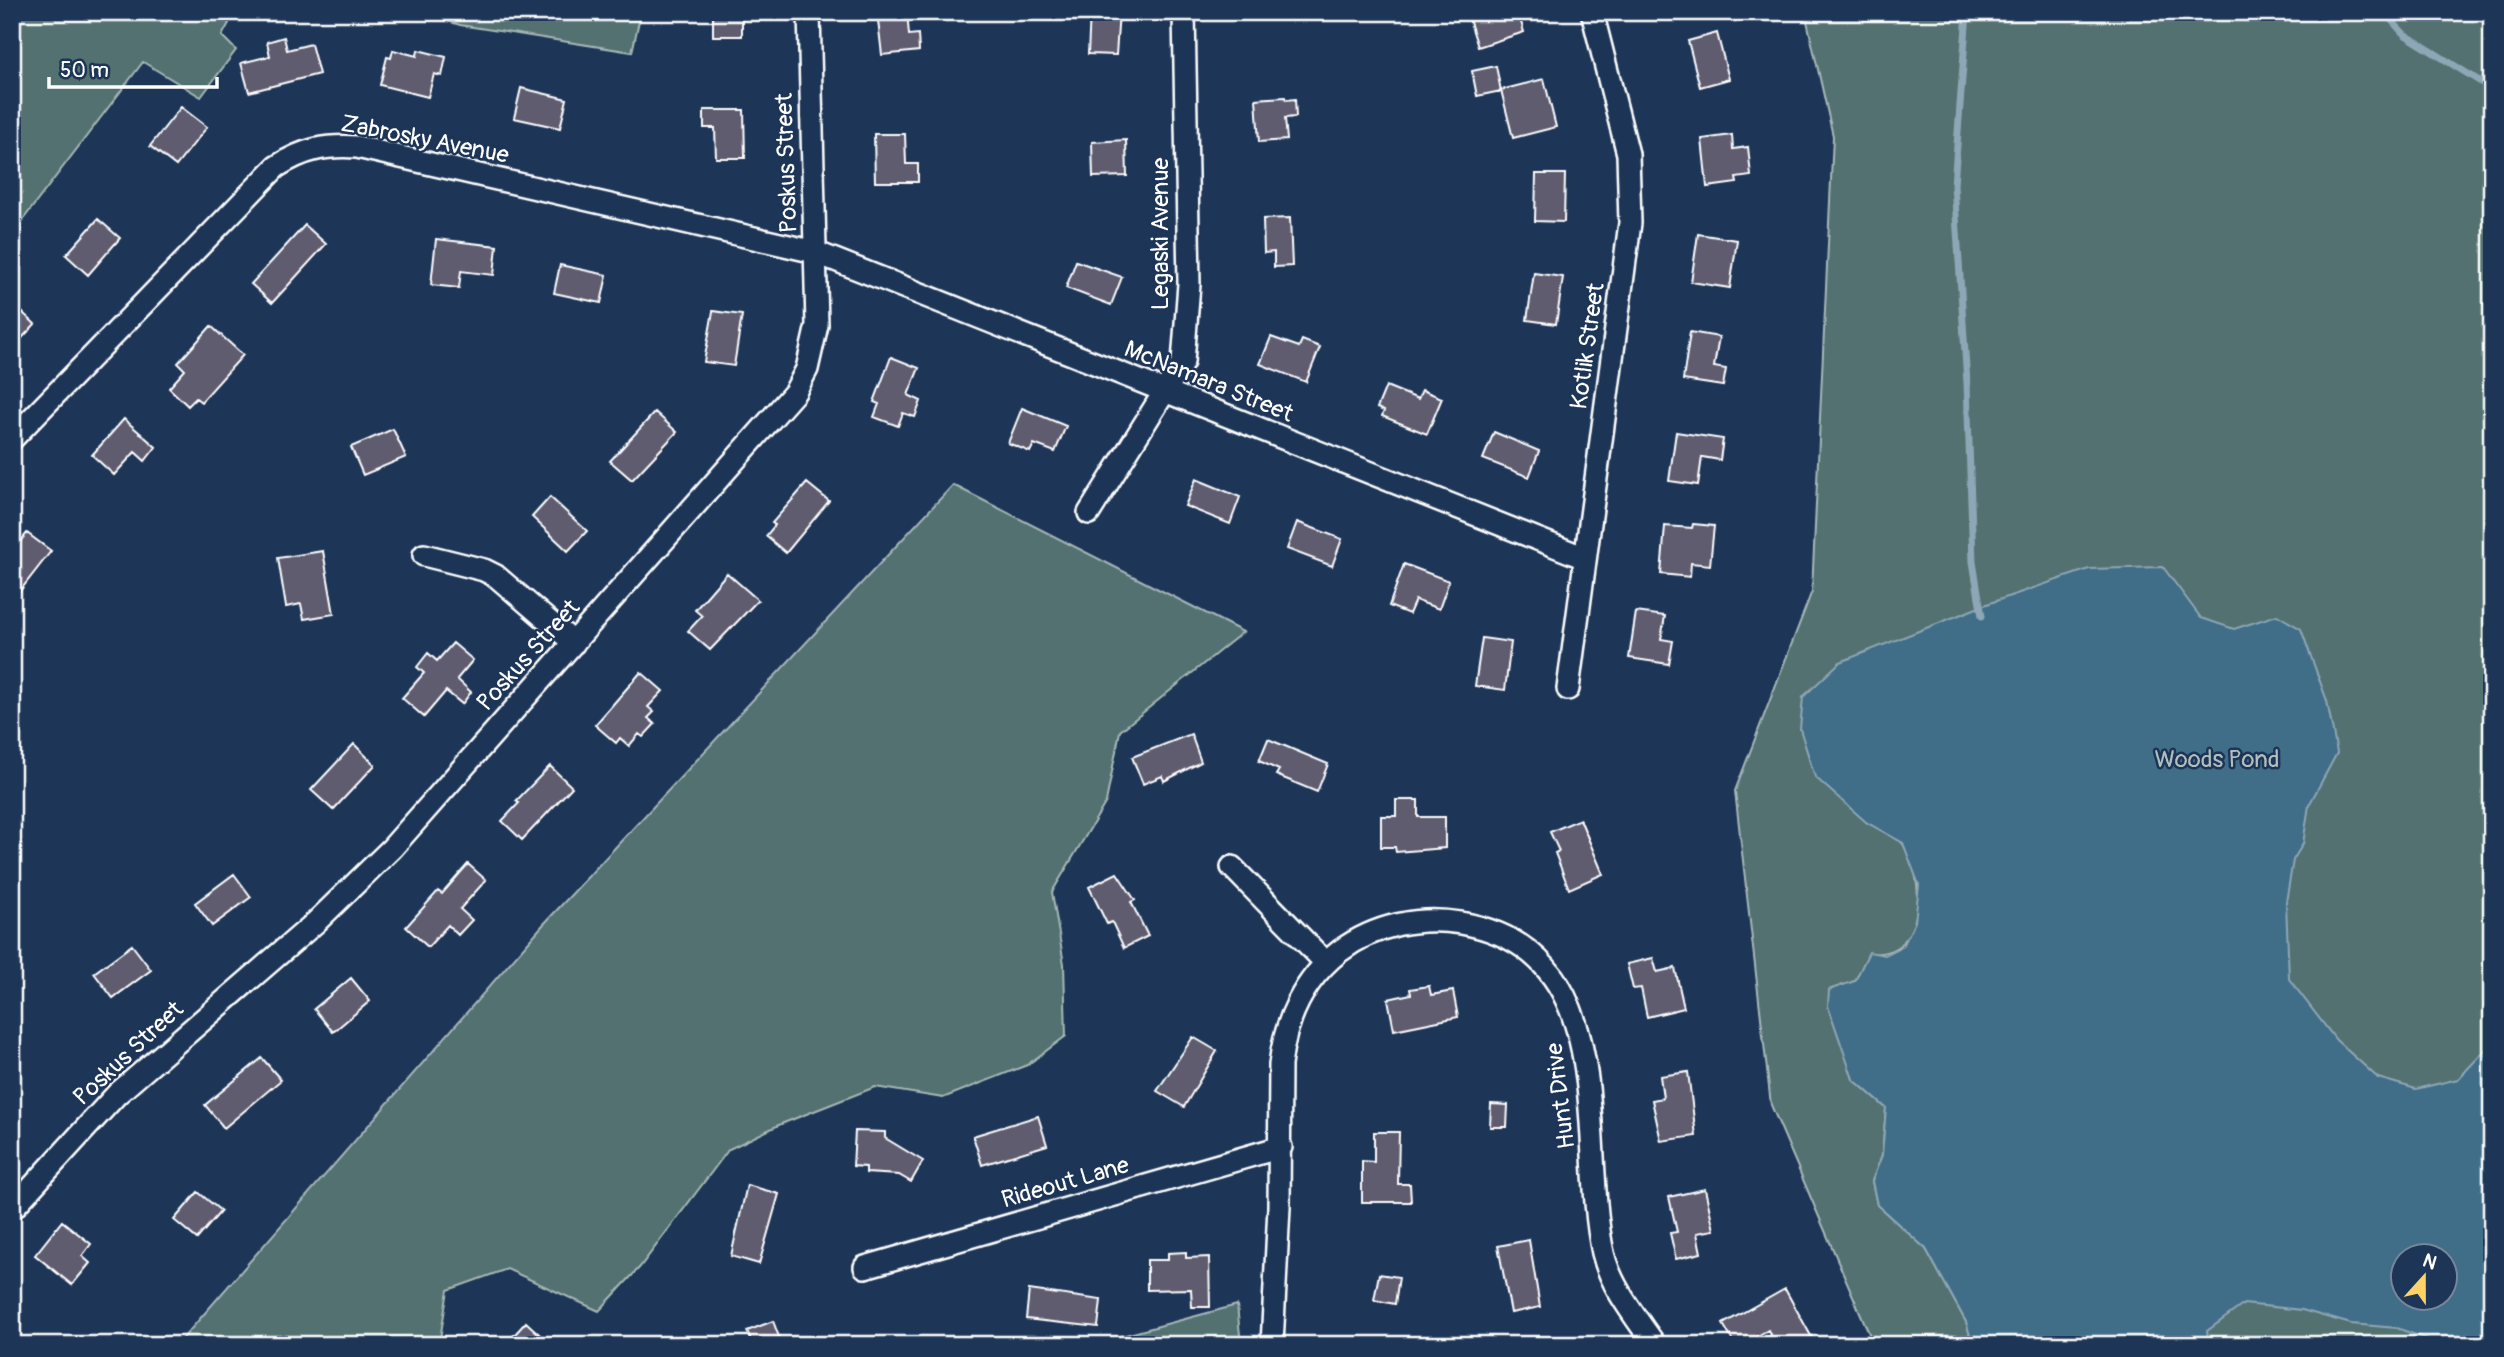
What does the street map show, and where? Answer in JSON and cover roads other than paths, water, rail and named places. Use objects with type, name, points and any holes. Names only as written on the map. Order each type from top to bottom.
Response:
[{"type":"street","name":"Poskus Street","points":[[12,1209],[117,1094],[316,922],[364,876],[795,393],[807,369],[817,325],[809,12]]},
{"type":"street","name":"Legaski Avenue","points":[[1089,513],[1183,362],[1189,284],[1184,12]]},
{"type":"street","name":"Kotlik Street","points":[[1568,689],[1630,223],[1631,186],[1619,115],[1592,12]]},
{"type":"street","name":"Zabrosky Avenue","points":[[12,439],[253,187],[299,152],[327,145],[387,153],[815,252]]},
{"type":"street","name":"McNamara Street","points":[[815,252],[1585,558]]},
{"type":"street","points":[[424,555],[484,570],[496,576],[574,643]]},
{"type":"street","points":[[1233,867],[1326,963]]},
{"type":"street","name":"Hunt Drive","points":[[1272,1345],[1281,1147],[1280,1065],[1284,1037],[1303,993],[1326,963],[1357,940],[1383,929],[1411,922],[1449,921],[1486,930],[1504,938],[1535,959],[1549,973],[1570,1005],[1582,1041],[1603,1254],[1621,1295],[1655,1345]]},
{"type":"street","name":"Rideout Lane","points":[[864,1267],[1281,1147]]},
{"type":"water","name":"Woods Pond","points":[[2163,567],[2201,618],[2234,629],[2277,615],[2301,629],[2327,701],[2337,753],[2309,805],[2303,844],[2293,860],[2286,902],[2289,979],[2336,1040],[2378,1078],[2416,1089],[2458,1079],[2492,1043],[2492,1345],[2443,1345],[2397,1328],[2351,1324],[2302,1310],[2244,1304],[2207,1331],[2209,1345],[1973,1345],[1966,1322],[1926,1249],[1877,1205],[1872,1181],[1882,1155],[1886,1108],[1853,1079],[1828,1006],[1829,990],[1855,981],[1869,952],[1885,955],[1903,946],[1915,922],[1919,885],[1903,843],[1866,822],[1815,777],[1800,729],[1803,697],[1840,662],[1987,604],[2089,569]]},
{"type":"waterway","points":[[1967,12],[1954,185],[1967,383],[1973,562],[1982,616]]},
{"type":"waterway","points":[[2384,12],[2404,34],[2492,89]]}]
